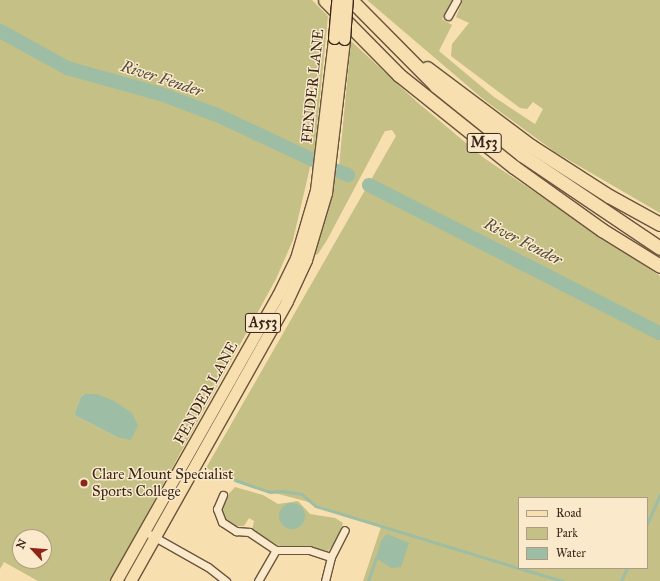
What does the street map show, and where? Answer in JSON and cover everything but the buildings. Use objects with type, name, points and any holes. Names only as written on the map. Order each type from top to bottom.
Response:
[{"type":"highway","name":"M53","points":[[325,0],[399,75],[514,168],[602,230],[660,266]]},
{"type":"highway","name":"M53","points":[[351,0],[387,39],[436,86],[522,154],[660,248]]},
{"type":"highway","name":"M53","points":[[387,39],[531,146],[609,196],[660,224]]},
{"type":"main road","name":"FENDER LANE","points":[[130,581],[287,301],[306,260],[326,193],[339,39],[337,0]]},
{"type":"main road","name":"FENDER LANE","points":[[116,581],[278,295],[296,258],[316,190],[339,39],[347,0]]},
{"type":"street","points":[[448,16],[457,0]]},
{"type":"street","points":[[222,495],[217,510],[222,522],[236,531],[249,532],[276,550],[309,550],[331,557]]},
{"type":"street","points":[[325,581],[331,557],[345,530]]},
{"type":"street","points":[[144,531],[208,567],[226,581]]},
{"type":"street","points":[[258,581],[276,550]]},
{"type":"green space","points":[[0,0],[312,0],[328,16],[314,158],[197,103],[67,63],[0,28]]},
{"type":"green space","points":[[367,0],[454,0],[442,19],[452,25],[439,51],[494,97],[535,124],[543,109],[533,102],[527,109],[520,108],[451,56],[452,44],[469,23],[456,17],[463,0],[660,0],[660,213],[555,152],[483,99]]},
{"type":"green space","points":[[0,35],[49,61],[81,74],[174,102],[311,163],[293,240],[276,279],[110,581],[38,581],[17,569],[52,569],[52,529],[12,529],[12,566],[4,562],[0,569]],"holes":[[[85,394],[117,437],[74,415],[81,396]]]},
{"type":"green space","points":[[351,41],[417,102],[484,158],[660,276],[660,330],[479,236],[371,184],[369,187],[574,288],[660,335],[660,581],[363,581],[381,527],[305,501],[252,487],[206,468],[396,136],[392,130],[385,131],[327,240],[318,254],[313,256],[333,176],[338,177]]},
{"type":"green space","points":[[235,487],[263,495],[278,504],[298,501],[310,514],[335,518],[343,523],[336,542],[328,551],[309,547],[283,548],[252,530],[254,521],[249,518],[244,526],[231,526],[223,516],[222,507],[225,498]]},
{"type":"water","points":[[85,394],[97,394],[114,401],[132,413],[138,425],[131,440],[117,437],[74,415],[81,396]]},
{"type":"water","points":[[292,503],[301,507],[305,516],[301,525],[292,529],[283,525],[279,516],[283,507]]},
{"type":"water","points":[[387,534],[409,543],[401,567],[391,568],[376,558],[381,541]]},
{"type":"waterway","name":"River Fender","points":[[0,31],[67,68],[161,94],[217,115],[313,160]]},
{"type":"waterway","name":"River Fender","points":[[338,171],[348,175]]},
{"type":"waterway","name":"River Fender","points":[[369,185],[660,333]]},
{"type":"waterway","points":[[235,480],[270,492],[283,491],[302,494],[316,506],[518,568]]},
{"type":"waterway","points":[[648,522],[660,495]]},
{"type":"waterway","points":[[368,581],[376,558]]},
{"type":"waterway","points":[[522,569],[563,581]]},
{"type":"waterway","points":[[621,581],[627,569]]},
{"type":"place","name":"Clare Mount Specialist Sports College","points":[[84,483]]}]
